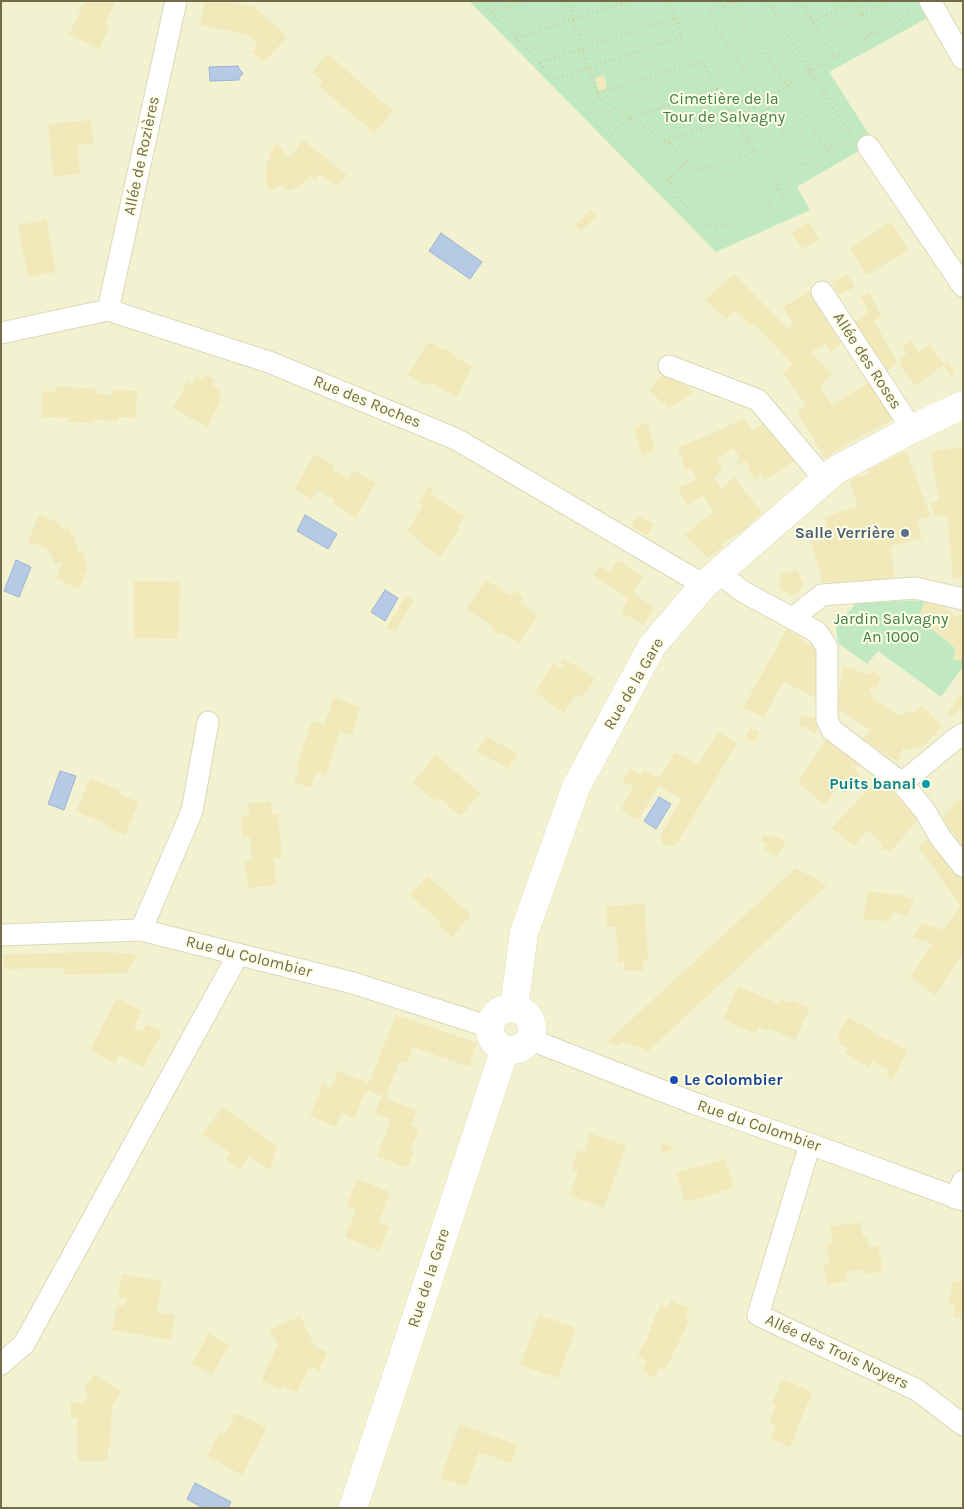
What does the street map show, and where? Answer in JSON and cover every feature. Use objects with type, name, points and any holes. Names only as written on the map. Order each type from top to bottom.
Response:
[{"type":"street","name":"Allée de Rozières","points":[[108,310],[176,1]]},
{"type":"street","points":[[930,1],[963,59]]},
{"type":"street","points":[[868,146],[963,286]]},
{"type":"street","name":"Allée des Roses","points":[[822,292],[912,429]]},
{"type":"street","points":[[1,333],[108,310]]},
{"type":"street","name":"Rue des Roches","points":[[108,310],[269,362],[456,439],[712,579],[742,591],[817,632],[827,647],[827,720],[832,730],[902,783],[925,811],[940,837],[963,866]]},
{"type":"street","points":[[669,366],[758,400],[825,480]]},
{"type":"street","name":"Rue de la Gare","points":[[514,1008],[524,933],[576,787],[652,646],[712,579],[836,470],[912,429],[963,405]]},
{"type":"street","points":[[793,618],[822,596],[915,588],[963,599]]},
{"type":"street","points":[[141,930],[192,811],[208,722]]},
{"type":"street","points":[[902,783],[963,734]]},
{"type":"street","name":"Rue du Colombier","points":[[1,935],[141,930],[353,983],[490,1027]]},
{"type":"street","points":[[1,1364],[24,1344],[238,955]]},
{"type":"street","points":[[514,1008],[520,1010],[530,1020],[531,1034],[517,1044],[496,1043],[490,1033],[490,1027],[495,1015],[501,1010],[514,1008]]},
{"type":"street","name":"Rue de la Gare","points":[[353,1508],[517,1044]]},
{"type":"street","name":"Rue du Colombier","points":[[517,1044],[960,1193]]},
{"type":"street","name":"Allée des Trois Noyers","points":[[810,1144],[758,1315],[917,1390],[963,1425]]},
{"type":"path","points":[[481,1],[555,79],[682,36],[669,1]]},
{"type":"path","points":[[491,12],[523,1]]},
{"type":"path","points":[[567,1],[599,98],[665,141],[696,171],[744,157],[754,151]]},
{"type":"path","points":[[516,38],[629,1]]},
{"type":"path","points":[[827,150],[733,1],[708,14],[803,165],[827,150],[850,135],[861,135],[868,146]]},
{"type":"path","points":[[766,1],[850,135]]},
{"type":"path","points":[[800,1],[835,57]]},
{"type":"path","points":[[813,22],[854,1],[872,35]]},
{"type":"path","points":[[836,29],[885,1]]},
{"type":"path","points":[[665,141],[735,118],[810,71],[911,13],[929,26],[943,25]]},
{"type":"path","points":[[540,63],[675,18]]},
{"type":"path","points":[[598,93],[702,61],[754,151],[788,203]]},
{"type":"path","points":[[611,134],[630,118],[718,88]]},
{"type":"path","points":[[637,157],[657,136]]},
{"type":"path","points":[[662,184],[687,162]]},
{"type":"path","points":[[668,179],[681,202],[710,226],[733,226],[753,217],[768,205],[778,187]]},
{"type":"shaded area","points":[[1,1],[963,1],[963,1508],[1,1508]]},
{"type":"green space","name":"Cimetière de la Tour de Salvagny","points":[[469,1],[919,1],[929,17],[829,72],[874,142],[797,187],[810,210],[716,252]]},
{"type":"green space","name":"Jardin Salvagny An 1000","points":[[926,600],[917,622],[929,627],[956,649],[953,659],[963,661],[963,667],[941,697],[878,651],[867,664],[838,643],[836,627],[856,603]]},
{"type":"water","points":[[238,66],[243,73],[239,80],[210,81],[209,67]]},
{"type":"water","points":[[441,233],[482,262],[470,279],[429,251]]},
{"type":"water","points":[[305,515],[337,534],[328,549],[297,531]]},
{"type":"water","points":[[16,560],[31,567],[19,597],[4,591]]},
{"type":"water","points":[[385,590],[398,598],[385,621],[371,612]]},
{"type":"water","points":[[60,771],[76,776],[64,810],[48,804]]},
{"type":"water","points":[[659,797],[671,804],[656,829],[644,821]]},
{"type":"water","points":[[195,1483],[231,1502],[228,1508],[203,1508],[187,1499]]},
{"type":"building","points":[[85,1],[116,1],[105,23],[110,26],[99,49],[69,34]]},
{"type":"building","points":[[205,1],[226,1],[255,7],[287,37],[264,62],[252,52],[258,45],[248,35],[200,25]]},
{"type":"building","points":[[328,54],[393,111],[374,133],[319,86],[323,81],[312,72]]},
{"type":"building","points":[[604,75],[607,88],[599,91],[595,78]]},
{"type":"building","points":[[91,120],[93,144],[78,145],[80,174],[53,176],[48,124]]},
{"type":"building","points":[[303,140],[347,175],[337,186],[319,175],[315,180],[311,176],[301,185],[291,190],[284,190],[284,185],[269,191],[266,181],[266,168],[276,144],[283,149],[284,157],[292,156]]},
{"type":"building","points":[[591,209],[597,216],[581,231],[575,225]]},
{"type":"building","points":[[46,220],[56,272],[28,277],[18,225]]},
{"type":"building","points":[[809,222],[819,239],[802,249],[792,232]]},
{"type":"building","points":[[891,222],[909,250],[866,275],[850,248]]},
{"type":"building","points":[[734,274],[788,329],[794,325],[783,307],[810,291],[830,327],[833,325],[844,340],[831,352],[825,344],[811,352],[832,374],[820,386],[832,405],[875,379],[900,416],[852,441],[825,458],[797,412],[806,405],[783,373],[792,364],[754,323],[750,325],[735,310],[726,319],[705,300]]},
{"type":"building","points":[[847,274],[855,287],[839,295],[832,283]]},
{"type":"building","points":[[869,292],[881,316],[874,321],[897,362],[884,374],[850,325],[869,312],[860,297]]},
{"type":"building","points":[[910,340],[919,352],[929,345],[944,365],[947,362],[956,374],[951,377],[943,365],[915,386],[901,367],[902,365],[899,360],[907,353],[902,346]]},
{"type":"building","points":[[428,342],[454,354],[453,356],[472,367],[457,397],[429,382],[428,386],[408,375]]},
{"type":"building","points":[[665,371],[694,392],[669,408],[649,391]]},
{"type":"building","points":[[206,375],[215,380],[212,385],[222,391],[218,398],[221,400],[207,427],[173,408],[188,381],[192,384],[196,376],[203,380]]},
{"type":"building","points":[[56,386],[95,389],[95,394],[112,395],[112,390],[137,391],[136,418],[118,417],[118,421],[93,420],[93,423],[67,422],[68,418],[41,417],[42,391],[56,392]]},
{"type":"building","points":[[744,419],[753,431],[763,423],[787,443],[798,459],[765,480],[761,474],[755,480],[748,470],[750,468],[745,460],[741,465],[737,463],[740,457],[733,448],[717,461],[723,469],[714,478],[720,487],[722,489],[734,477],[762,513],[748,525],[749,528],[721,543],[723,547],[708,558],[684,535],[714,512],[704,496],[687,505],[678,488],[696,480],[692,469],[686,471],[678,448]]},
{"type":"building","points":[[647,423],[655,449],[642,457],[634,428]]},
{"type":"building","points":[[963,447],[963,578],[953,579],[947,514],[935,517],[930,503],[939,501],[931,451]]},
{"type":"building","points":[[906,451],[931,517],[917,520],[922,539],[891,546],[895,581],[823,582],[810,538],[829,536],[824,517],[858,506],[850,480],[870,473],[868,470]]},
{"type":"building","points":[[315,454],[334,465],[332,469],[348,479],[354,470],[376,483],[355,518],[333,504],[335,500],[318,490],[311,500],[294,489]]},
{"type":"building","points":[[429,486],[434,488],[430,494],[465,516],[458,527],[460,528],[440,557],[420,543],[422,541],[407,532],[423,505],[419,503]]},
{"type":"building","points":[[39,515],[60,523],[62,530],[69,527],[79,552],[82,551],[88,567],[79,589],[56,579],[61,565],[60,561],[55,564],[48,549],[28,541]]},
{"type":"building","points":[[638,515],[654,524],[648,536],[631,526]]},
{"type":"building","points":[[618,560],[643,576],[633,593],[654,607],[643,625],[621,612],[629,599],[593,576],[599,566],[610,572]]},
{"type":"building","points":[[797,570],[804,584],[794,596],[779,589],[781,573]]},
{"type":"building","points":[[486,580],[510,596],[514,591],[523,597],[520,603],[538,615],[519,644],[501,632],[500,635],[490,628],[492,626],[466,609]]},
{"type":"building","points":[[134,581],[180,582],[178,639],[134,638]]},
{"type":"building","points":[[406,595],[414,600],[395,632],[387,628]]},
{"type":"building","points":[[926,600],[942,605],[957,618],[963,612],[963,661],[953,659],[956,649],[941,636],[929,627],[916,622]]},
{"type":"building","points":[[787,629],[818,651],[818,699],[783,682],[764,717],[743,708]]},
{"type":"building","points":[[563,658],[595,679],[582,698],[577,694],[564,713],[535,692],[553,663],[563,670],[565,666],[560,663]]},
{"type":"building","points":[[843,666],[871,675],[872,670],[881,677],[876,689],[870,688],[870,691],[875,700],[899,716],[907,711],[910,714],[922,706],[942,727],[922,747],[910,750],[903,748],[898,762],[863,739],[870,730],[836,707]]},
{"type":"building","points":[[963,692],[963,705],[950,718],[947,714]]},
{"type":"building","points":[[334,697],[360,707],[352,735],[340,731],[326,776],[316,773],[310,788],[294,782],[300,767],[296,766],[312,721],[324,725]]},
{"type":"building","points":[[801,715],[818,718],[820,724],[815,734],[806,727],[800,727]]},
{"type":"building","points":[[750,728],[759,732],[755,742],[745,738]]},
{"type":"building","points":[[718,732],[737,743],[678,842],[674,846],[665,845],[661,838],[662,833],[681,799],[659,786],[638,820],[621,809],[634,787],[622,781],[630,768],[641,775],[644,770],[659,778],[675,752],[698,765]]},
{"type":"building","points":[[486,736],[518,754],[508,769],[477,751]]},
{"type":"building","points":[[827,739],[861,763],[856,768],[852,764],[850,766],[860,773],[847,794],[837,787],[825,806],[798,782]]},
{"type":"building","points":[[436,755],[480,793],[461,816],[438,797],[435,801],[413,783]]},
{"type":"building","points":[[90,778],[120,791],[119,794],[139,802],[125,835],[105,827],[106,823],[76,812]]},
{"type":"building","points":[[878,778],[920,816],[891,852],[887,849],[885,851],[881,847],[883,845],[867,830],[854,846],[832,828]]},
{"type":"building","name":"Puits banal","points":[[925,780],[929,780],[932,785],[931,789],[925,790],[922,787],[922,783]]},
{"type":"building","points":[[958,800],[963,804],[963,847],[942,818]]},
{"type":"building","points":[[271,802],[272,814],[278,813],[282,858],[274,859],[276,885],[248,888],[245,861],[252,861],[250,837],[242,837],[241,816],[249,815],[248,803]]},
{"type":"building","points":[[772,834],[786,841],[777,856],[764,849],[767,844],[761,840],[763,835],[770,837]]},
{"type":"building","points":[[931,837],[963,880],[963,954],[936,995],[910,977],[933,944],[912,937],[922,923],[943,930],[960,906],[919,847]]},
{"type":"building","points":[[796,868],[827,885],[647,1052],[644,1049],[622,1042],[620,1046],[607,1042]]},
{"type":"building","points":[[428,876],[471,915],[452,937],[438,925],[441,922],[410,895]]},
{"type":"building","points":[[868,891],[901,895],[914,900],[907,917],[894,912],[890,921],[863,920]]},
{"type":"building","points":[[645,904],[648,961],[643,961],[643,970],[625,971],[624,962],[618,963],[616,927],[607,927],[606,906]]},
{"type":"building","points":[[106,952],[137,954],[127,973],[65,975],[64,968],[4,969],[3,954]]},
{"type":"building","points":[[738,986],[779,1004],[781,999],[790,1003],[791,1000],[810,1008],[795,1040],[769,1028],[767,1031],[759,1027],[756,1034],[723,1019]]},
{"type":"building","points":[[117,998],[142,1011],[134,1028],[143,1032],[146,1024],[162,1032],[143,1067],[119,1055],[115,1063],[90,1050]]},
{"type":"building","points":[[396,1015],[477,1043],[469,1067],[413,1047],[407,1064],[400,1061],[385,1098],[417,1111],[411,1125],[419,1129],[410,1150],[414,1151],[407,1168],[377,1156],[391,1120],[375,1113],[382,1096],[366,1090],[354,1119],[341,1113],[336,1127],[310,1116],[323,1084],[331,1087],[338,1071],[369,1083]]},
{"type":"building","points":[[848,1017],[874,1032],[873,1034],[880,1038],[881,1036],[908,1051],[892,1080],[886,1076],[890,1070],[872,1061],[869,1067],[845,1053],[848,1048],[840,1044],[837,1037]]},
{"type":"building","points":[[222,1107],[277,1146],[270,1170],[249,1156],[240,1169],[226,1160],[230,1153],[203,1135]]},
{"type":"building","points":[[590,1133],[626,1146],[604,1208],[569,1195],[578,1171],[572,1169],[578,1150],[584,1152]]},
{"type":"building","points":[[663,1143],[673,1146],[670,1153],[660,1150]]},
{"type":"building","points":[[725,1159],[734,1188],[685,1202],[676,1173]]},
{"type":"building","points":[[357,1179],[390,1192],[379,1223],[389,1227],[379,1251],[345,1237],[356,1210],[346,1206]]},
{"type":"building","points":[[860,1222],[863,1237],[867,1237],[869,1247],[878,1245],[883,1270],[865,1274],[865,1269],[846,1272],[847,1281],[827,1284],[823,1265],[830,1264],[826,1245],[833,1243],[830,1227]]},
{"type":"building","points":[[122,1274],[162,1281],[157,1312],[175,1315],[171,1340],[112,1330],[117,1305],[124,1306],[126,1299],[118,1298]]},
{"type":"building","points":[[953,1281],[963,1282],[963,1318],[953,1317],[955,1305],[949,1304]]},
{"type":"building","points":[[671,1300],[689,1309],[685,1317],[690,1319],[665,1370],[660,1367],[654,1378],[642,1371],[647,1361],[638,1356],[661,1305],[668,1308]]},
{"type":"building","points":[[539,1315],[576,1328],[558,1378],[520,1365]]},
{"type":"building","points":[[300,1316],[315,1347],[327,1352],[319,1371],[310,1366],[297,1392],[283,1386],[282,1390],[261,1380],[278,1345],[269,1330]]},
{"type":"building","points":[[209,1333],[229,1345],[212,1375],[192,1364]]},
{"type":"building","points":[[94,1375],[121,1391],[112,1406],[108,1461],[78,1461],[77,1418],[71,1418],[71,1403],[84,1402],[89,1394],[84,1390]]},
{"type":"building","points":[[782,1379],[812,1392],[790,1447],[770,1438],[776,1426],[769,1423],[776,1406],[772,1404]]},
{"type":"building","points":[[236,1413],[267,1428],[242,1475],[207,1456],[220,1432],[224,1435]]},
{"type":"building","points":[[460,1424],[518,1445],[511,1463],[479,1452],[466,1487],[440,1478]]},
{"type":"place","name":"Salle Verrière","points":[[905,533]]},
{"type":"place","name":"Puits banal","points":[[926,784]]},
{"type":"place","name":"Le Colombier","points":[[674,1080]]}]
